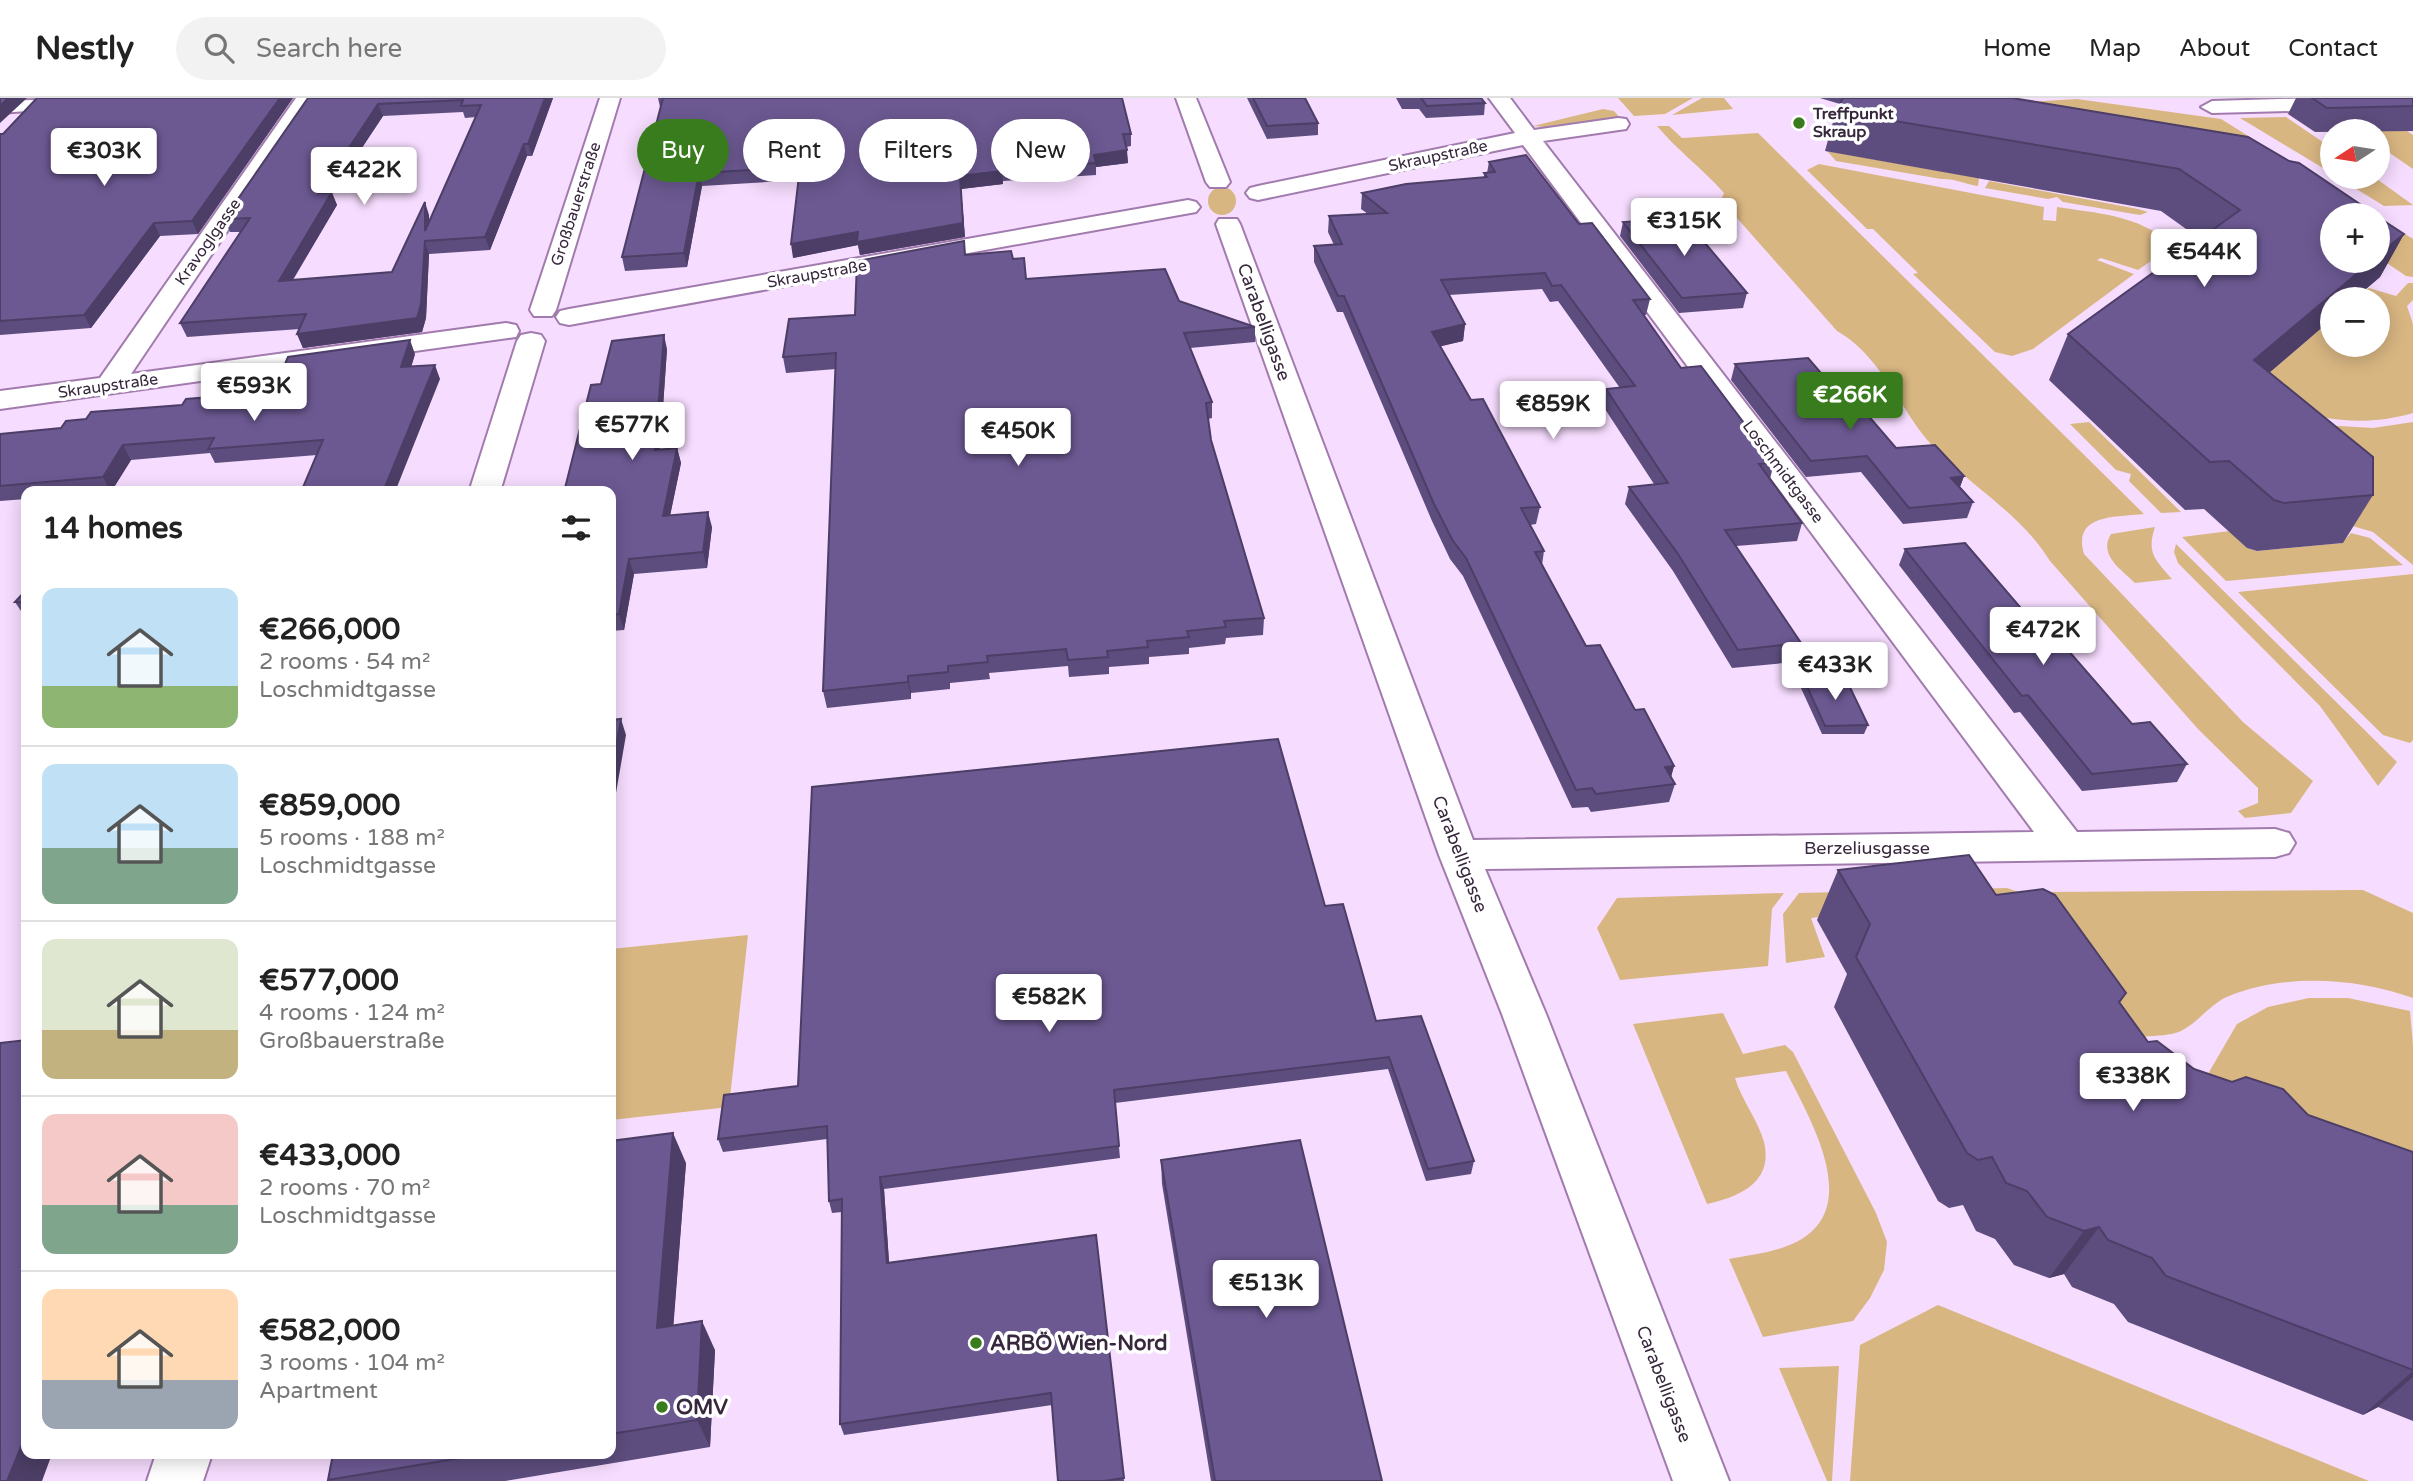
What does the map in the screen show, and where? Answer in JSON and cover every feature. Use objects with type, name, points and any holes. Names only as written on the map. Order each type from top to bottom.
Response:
[{"type":"street","name":"Kravoglgasse","points":[[109,385],[307,98]]},
{"type":"street","name":"Großbauerstraße","points":[[543,310],[610,98]]},
{"type":"street","points":[[1186,98],[1218,181]]},
{"type":"street","name":"Loschmidtgasse","points":[[1499,98],[2066,846]]},
{"type":"street","points":[[0,107],[38,102]]},
{"type":"street","points":[[8,131],[38,102]]},
{"type":"street","points":[[2212,107],[2413,102]]},
{"type":"street","name":"Skraupstraße","points":[[1258,193],[1529,137],[1618,124]]},
{"type":"street","points":[[1218,181],[1232,181],[1258,193],[1258,205],[1248,215],[1228,224],[1196,216],[1188,207],[1193,194],[1218,181]]},
{"type":"street","name":"Skraupstraße","points":[[569,317],[1188,207]]},
{"type":"street","name":"Carabelligasse","points":[[1228,224],[1459,855],[1528,1026],[1701,1481]]},
{"type":"street","points":[[485,486],[521,318],[543,310],[561,311],[569,317],[559,328],[518,336]]},
{"type":"street","name":"Skraupstraße","points":[[0,400],[518,336]]},
{"type":"street","name":"Berzeliusgasse","points":[[1459,855],[2275,843]]},
{"type":"street","points":[[175,1481],[182,1459]]},
{"type":"shaded area","points":[[1618,98],[1693,98],[1665,114],[1634,116]]},
{"type":"shaded area","points":[[1702,98],[1724,98],[1733,109],[1672,115]]},
{"type":"shaded area","points":[[2077,99],[2221,119],[2271,150],[2257,151],[1909,109]]},
{"type":"shaded area","points":[[1603,109],[1614,111],[1621,119],[1557,128],[1533,126]]},
{"type":"shaded area","points":[[2286,117],[2320,140],[2320,166],[2240,118]]},
{"type":"shaded area","points":[[2390,120],[2413,135],[2413,169],[2390,153]]},
{"type":"shaded area","points":[[1657,126],[1669,126],[1682,138],[1758,133],[2144,514],[2110,517],[2090,525],[2084,531],[2084,554],[2243,722],[2313,781],[2291,813],[2245,818],[2238,811],[2258,803],[2258,788],[2198,729],[2019,523],[1944,458],[1913,421],[1870,359],[1837,331],[1721,200],[1724,193]]},
{"type":"shaded area","points":[[1827,151],[1979,178],[1978,186],[1836,161]]},
{"type":"shaded area","points":[[1819,164],[2044,207],[2043,220],[2056,221],[2057,207],[2116,217],[2144,226],[2157,234],[2168,243],[2167,250],[2138,270],[2101,258],[2097,260],[2134,274],[2033,349],[2012,356],[1995,352],[1913,274],[1918,273],[1873,229],[1867,229],[1807,170]]},
{"type":"shaded area","points":[[1989,181],[2148,212],[2140,215],[2063,202],[2057,197],[2048,199],[1985,188]]},
{"type":"shaded area","points":[[1222,187],[1232,191],[1236,201],[1232,211],[1222,215],[1212,211],[1208,201],[1212,191]]},
{"type":"shaded area","points":[[2390,188],[2413,205],[2390,206],[2390,203],[2379,203],[2356,189]]},
{"type":"shaded area","points":[[2390,225],[2413,239],[2413,277],[2406,276],[2390,265]]},
{"type":"shaded area","points":[[2408,283],[2413,283],[2413,300],[2407,306],[2413,324],[2413,413],[2369,421],[2327,418],[2244,394],[2320,329],[2320,357],[2390,357],[2390,294],[2396,296]]},
{"type":"shaded area","points":[[2089,422],[2181,512],[2161,513],[2129,481],[2131,474],[2116,470],[2070,424]]},
{"type":"shaded area","points":[[2413,422],[2413,565],[2373,532],[2349,525],[2307,424],[2373,428]]},
{"type":"shaded area","points":[[2155,527],[2152,550],[2157,561],[2172,579],[2135,583],[2109,555],[2108,542],[2111,534]]},
{"type":"shaded area","points":[[2230,531],[2247,548],[2257,551],[2342,543],[2351,533],[2370,538],[2403,565],[2226,581],[2182,537]]},
{"type":"shaded area","points":[[2176,544],[2397,762],[2378,786],[2320,706],[2178,563],[2174,552]]},
{"type":"shaded area","points":[[2413,574],[2413,740],[2410,743],[2383,735],[2238,592]]},
{"type":"shaded area","points":[[2007,888],[2018,892],[2024,898],[1942,903],[1811,918],[1825,957],[1786,963],[1783,914],[1799,893]]},
{"type":"shaded area","points":[[2363,890],[2413,913],[2413,998],[2345,983],[2297,981],[2274,984],[2223,999],[2181,1031],[2144,1037],[2042,892]]},
{"type":"shaded area","points":[[1784,893],[1772,909],[1768,966],[1620,980],[1597,928],[1617,898]]},
{"type":"shaded area","points":[[748,935],[729,1107],[616,1119],[616,948]]},
{"type":"shaded area","points":[[2309,998],[2348,998],[2410,1011],[2413,1045],[2413,1198],[2205,1079],[2237,1024],[2268,1007]]},
{"type":"shaded area","points":[[1723,1013],[1743,1054],[1785,1045],[1793,1052],[1876,1213],[1887,1242],[1884,1270],[1870,1298],[1853,1321],[1763,1337],[1729,1259],[1769,1252],[1792,1244],[1814,1229],[1826,1210],[1829,1187],[1826,1163],[1818,1138],[1786,1071],[1735,1078],[1764,1142],[1764,1168],[1751,1186],[1730,1197],[1707,1204],[1633,1024]]},
{"type":"shaded area","points":[[1938,1305],[2369,1481],[1850,1481],[1860,1345]]},
{"type":"shaded area","points":[[1839,1366],[1832,1481],[1827,1481],[1779,1368]]},
{"type":"building","points":[[0,98],[8,98],[0,106]]},
{"type":"building","points":[[37,98],[280,98],[192,221],[154,223],[84,315],[0,321],[0,134]]},
{"type":"building","points":[[308,98],[545,98],[528,144],[524,144],[485,237],[425,241],[421,304],[417,318],[297,334],[306,314],[180,323],[250,218],[224,219]],"holes":[[[463,100],[461,106],[481,105],[425,231],[425,202],[392,272],[279,281],[332,192],[319,193],[378,104]]]},
{"type":"building","points":[[663,98],[1122,98],[1131,134],[1123,134],[1127,150],[1094,155],[1096,163],[1090,163],[1090,119],[991,119],[991,172],[977,174],[977,119],[859,119],[859,182],[960,182],[963,223],[857,242],[858,232],[791,244],[798,182],[845,182],[845,119],[743,119],[743,170],[729,171],[729,119],[658,119]]},
{"type":"building","points":[[1253,98],[1305,98],[1318,123],[1267,126]]},
{"type":"building","points":[[1421,98],[1481,98],[1485,103],[1427,106]]},
{"type":"building","points":[[1843,98],[2012,98],[2248,137],[2289,161],[2299,163],[2320,177],[2320,189],[2338,189],[2358,203],[2320,203],[2320,273],[2358,273],[2341,287],[2320,287],[2320,305],[2254,360],[2373,457],[2373,495],[2284,503],[2274,500],[2229,461],[2210,462],[2068,334],[2240,210],[2179,169],[1836,111]]},
{"type":"building","points":[[2312,98],[2413,98],[2413,106],[2327,108]]},
{"type":"building","points":[[1526,155],[1579,224],[1592,223],[1650,299],[1633,300],[1681,368],[1701,366],[1774,463],[1759,464],[1802,523],[1725,530],[1801,643],[1738,650],[1678,554],[1629,487],[1668,483],[1606,389],[1635,386],[1561,285],[1552,286],[1545,273],[1441,280],[1465,324],[1432,332],[1471,400],[1483,399],[1540,507],[1521,508],[1544,551],[1535,552],[1586,646],[1600,645],[1635,710],[1644,709],[1674,766],[1665,767],[1675,784],[1596,794],[1592,788],[1576,790],[1466,558],[1453,541],[1434,504],[1344,296],[1338,296],[1314,246],[1342,244],[1329,216],[1387,213],[1362,193],[1406,184],[1487,177],[1484,173],[1495,172],[1489,162]]},
{"type":"building","points":[[641,182],[697,182],[684,253],[622,257]]},
{"type":"building","points":[[1684,218],[1747,293],[1682,298],[1623,222]]},
{"type":"building","points":[[2390,225],[2404,234],[2390,245]]},
{"type":"building","points":[[964,241],[965,255],[1011,251],[1013,259],[1024,258],[1026,279],[1165,269],[1179,301],[1255,327],[1184,333],[1212,402],[1206,403],[1211,440],[1264,618],[1224,621],[1226,627],[1187,631],[1189,637],[1147,641],[1148,647],[1107,651],[1108,657],[1068,660],[1066,649],[987,656],[988,662],[948,666],[948,672],[908,676],[908,682],[823,691],[836,353],[783,357],[789,319],[855,315],[857,261]]},
{"type":"building","points":[[664,335],[655,450],[677,448],[663,516],[708,512],[703,552],[629,559],[619,614],[616,614],[616,486],[566,486],[591,385],[601,384],[612,341]]},
{"type":"building","points":[[410,340],[401,367],[435,365],[385,486],[304,486],[323,440],[208,449],[214,438],[123,445],[103,477],[0,486],[0,434],[61,428],[66,421],[86,419],[91,412],[182,405],[186,399],[273,392],[288,357]]},
{"type":"building","points":[[1808,358],[1856,414],[1866,413],[1896,448],[1935,445],[1964,476],[1951,478],[1973,502],[1909,508],[1867,456],[1811,461],[1735,364]]},
{"type":"building","points":[[1965,543],[2031,620],[2041,619],[2132,724],[2150,722],[2187,764],[2092,774],[2028,695],[2022,696],[1905,549]]},
{"type":"building","points":[[1845,677],[1868,725],[1825,726],[1803,678]]},
{"type":"building","points":[[621,719],[616,746],[616,720]]},
{"type":"building","points":[[1278,739],[1325,906],[1343,904],[1376,1021],[1421,1016],[1474,1161],[1428,1169],[1389,1057],[1114,1090],[1119,1146],[880,1177],[887,1263],[1096,1235],[1124,1478],[1058,1481],[1051,1393],[840,1424],[842,1199],[829,1201],[827,1126],[718,1139],[724,1095],[798,1086],[812,787]]},
{"type":"building","points":[[1969,855],[1996,895],[2043,889],[2055,895],[2126,993],[2119,1002],[2148,1042],[2157,1041],[2194,1069],[2232,1082],[2246,1077],[2283,1089],[2308,1115],[2413,1152],[2413,1370],[2166,1276],[2152,1258],[2108,1240],[2099,1227],[2084,1231],[2047,1217],[2027,1191],[2006,1183],[1992,1157],[1978,1160],[1967,1153],[1856,957],[1870,924],[1838,870]]},
{"type":"building","points":[[21,1041],[21,1446],[7,1481],[0,1481],[0,1043]]},
{"type":"building","points":[[673,1133],[657,1328],[702,1321],[697,1420],[616,1433],[616,1140]]},
{"type":"building","points":[[1300,1140],[1382,1481],[1215,1481],[1161,1160]]},
{"type":"building","points":[[332,1459],[455,1459],[328,1480]]},
{"type":"place","name":"Treffpunkt Skraup","points":[[1799,123]]},
{"type":"place","name":"ARBÖ Wien-Nord","points":[[976,1343]]},
{"type":"place","name":"OMV","points":[[662,1407]]}]
